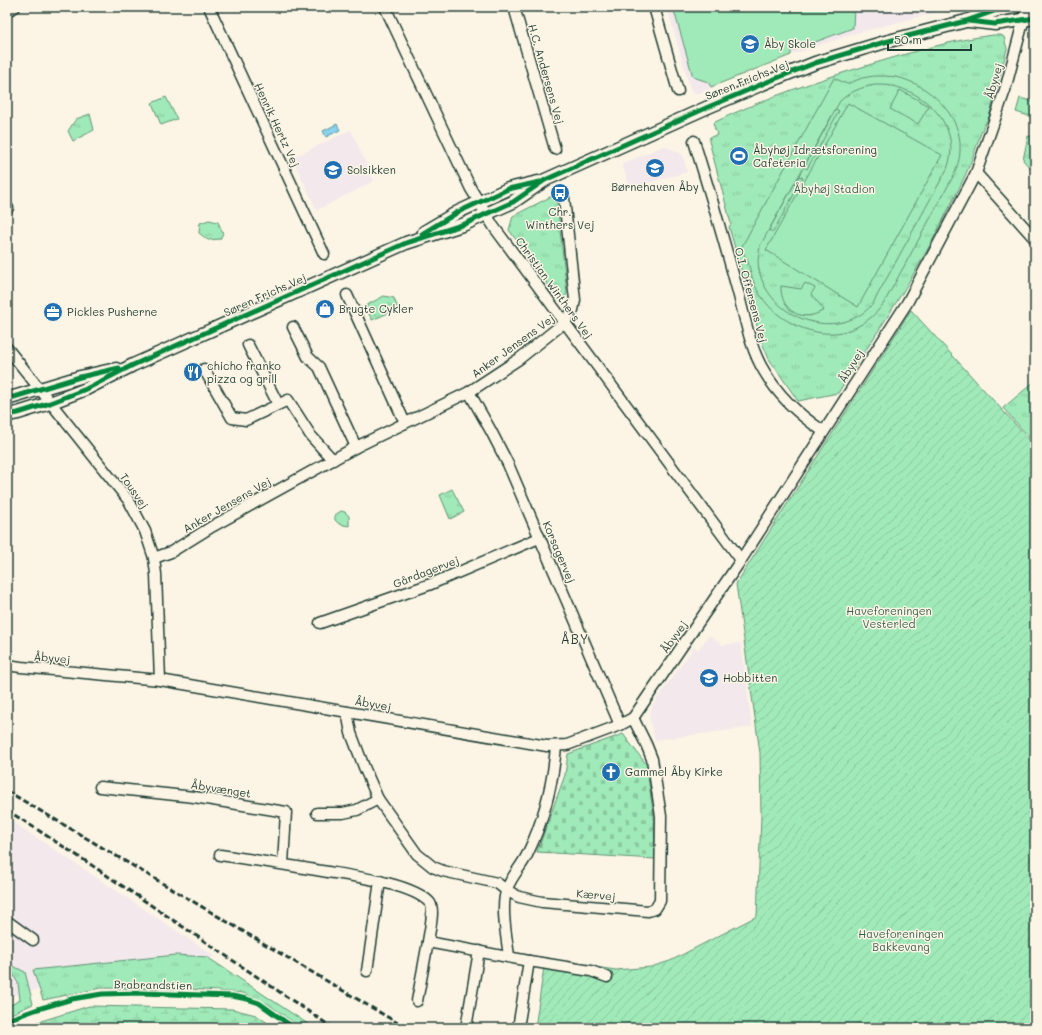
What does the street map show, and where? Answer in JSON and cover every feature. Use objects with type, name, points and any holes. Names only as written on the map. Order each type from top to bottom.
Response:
[{"type":"street","points":[[7,11],[15,7]]},
{"type":"street","name":"Henrik Hertz Vej","points":[[209,7],[324,254]]},
{"type":"street","name":"Christian Winthers Vej","points":[[385,7],[486,214],[742,560]]},
{"type":"street","name":"H.C. Andersens Vej","points":[[514,7],[555,148]]},
{"type":"street","points":[[654,7],[678,91]]},
{"type":"street","name":"Søren Frichs Vej","points":[[7,415],[50,403],[86,389],[133,365],[406,243],[465,224],[513,202],[545,180],[719,102],[816,63],[885,42],[966,21],[997,10],[1014,7]]},
{"type":"street","name":"Åbyvej","points":[[7,665],[21,668],[160,680],[547,746],[567,745],[620,725],[633,718],[742,560],[823,431],[907,303],[976,173],[1029,19],[1027,7]]},
{"type":"street","name":"Søren Frichs Vej","points":[[966,21],[995,24],[1029,19]]},
{"type":"street","name":"O.I. Offersens Vej","points":[[694,141],[754,349],[763,370],[787,403],[804,419],[823,431]]},
{"type":"street","points":[[976,173],[1035,239]]},
{"type":"street","name":"Søren Frichs Vej","points":[[406,243],[458,212],[479,202],[508,189],[545,180]]},
{"type":"street","name":"Anker Jensens Vej","points":[[154,558],[171,552],[219,522],[356,447],[469,392],[519,359],[565,322],[573,310],[575,300],[564,198]]},
{"type":"street","points":[[347,295],[405,423]]},
{"type":"street","points":[[293,327],[308,357],[319,367],[356,447]]},
{"type":"street","points":[[248,345],[278,404]]},
{"type":"street","name":"Tousvej","points":[[7,348],[129,501],[145,531],[154,558],[156,574],[160,680]]},
{"type":"street","name":"Søren Frichs Vej","points":[[7,399],[80,377],[133,365]]},
{"type":"street","points":[[204,369],[232,418],[246,420],[288,400],[311,436],[333,460]]},
{"type":"street","name":"Korsagervej","points":[[469,392],[508,464],[620,725]]},
{"type":"street","name":"Gårdagervej","points":[[320,623],[430,584],[539,538]]},
{"type":"street","name":"Kærvej","points":[[347,712],[351,733],[378,799],[417,854],[433,867],[443,871],[497,883],[519,897],[542,902],[648,911],[655,909],[658,906],[661,894],[662,816],[652,759],[633,718]]},
{"type":"street","points":[[509,956],[505,924],[506,890],[526,857],[537,833],[554,772],[556,746]]},
{"type":"street","name":"Åbyvænget","points":[[100,787],[194,796],[286,812],[283,864]]},
{"type":"street","points":[[317,813],[343,813],[357,810],[378,799]]},
{"type":"street","points":[[220,855],[283,864],[380,881],[424,897],[431,904],[433,910],[417,1001]]},
{"type":"street","points":[[367,971],[380,881]]},
{"type":"street","points":[[7,921],[33,940]]},
{"type":"street","points":[[428,942],[591,971],[607,977]]},
{"type":"street","points":[[466,1028],[479,951]]},
{"type":"street","points":[[518,1028],[529,961]]},
{"type":"shaded area","name":"Åby Skole","points":[[667,7],[957,7],[856,33],[773,61],[697,94],[691,91]]},
{"type":"shaded area","name":"Solsikken","points":[[351,130],[374,181],[317,210],[292,158]]},
{"type":"shaded area","name":"Børnehaven Åby","points":[[664,146],[682,154],[687,172],[630,188],[622,164]]},
{"type":"shaded area","name":"Hobbitten","points":[[709,635],[723,645],[741,643],[752,727],[655,740],[649,716],[652,706],[694,647],[698,650]]},
{"type":"shaded area","points":[[7,818],[216,957],[93,977],[7,997]]},
{"type":"green space","name":"Åby Skole","points":[[673,7],[854,7],[853,28],[791,51],[791,55],[711,87],[708,82],[693,77]]},
{"type":"green space","name":"Åbyhøj Stadion","points":[[993,35],[1001,35],[1004,37],[1007,49],[989,117],[981,133],[971,162],[930,244],[892,309],[838,393],[798,401],[769,359],[761,340],[729,227],[731,224],[709,141],[710,137],[717,135],[713,123],[791,90],[832,76],[932,47]]},
{"type":"green space","points":[[874,76],[896,77],[908,81],[932,94],[950,114],[956,126],[959,138],[960,157],[955,173],[884,303],[872,317],[857,327],[846,331],[822,333],[798,326],[777,313],[768,305],[756,288],[748,262],[741,248],[834,78],[847,84],[862,78]],"holes":[[[875,85],[894,86],[910,92],[932,107],[941,118],[947,129],[951,155],[947,169],[872,305],[858,316],[841,322],[824,324],[806,320],[790,313],[776,301],[765,287],[758,267],[760,246],[840,101],[856,90]]]},
{"type":"green space","points":[[900,90],[929,106],[918,124],[890,109]]},
{"type":"green space","points":[[166,97],[177,119],[161,125],[152,103]]},
{"type":"green space","points":[[1020,98],[1035,102],[1035,118],[1016,112]]},
{"type":"green space","points":[[848,103],[942,155],[858,307],[766,250]]},
{"type":"green space","points":[[836,109],[839,111],[807,169],[804,167]]},
{"type":"green space","points":[[90,114],[94,130],[73,141],[68,131],[76,119]]},
{"type":"green space","points":[[1028,136],[1035,137],[1035,174],[1023,160]]},
{"type":"green space","points":[[799,176],[803,178],[773,232],[769,230]]},
{"type":"green space","points":[[556,194],[567,293],[564,300],[559,300],[509,230],[513,216]]},
{"type":"green space","points":[[209,220],[218,222],[223,233],[220,239],[208,240],[199,233],[200,223]]},
{"type":"green space","points":[[805,283],[815,288],[811,294],[824,310],[808,316],[794,313],[789,308],[784,302],[781,286],[801,289]]},
{"type":"green space","points":[[384,296],[394,298],[398,309],[372,320],[365,306]]},
{"type":"green space","name":"Haveforeningen Vesterled","points":[[911,310],[1035,446],[1035,1028],[535,1028],[545,960],[616,970],[651,967],[670,961],[757,916],[761,816],[760,753],[736,584]]},
{"type":"green space","points":[[1035,381],[1035,444],[1003,408]]},
{"type":"green space","points":[[452,489],[464,512],[450,519],[440,495]]},
{"type":"green space","points":[[341,511],[345,512],[349,516],[349,526],[339,524],[335,520],[335,515]]},
{"type":"green space","points":[[623,734],[646,764],[654,817],[655,859],[537,852],[565,775],[568,754]]},
{"type":"green space","points":[[176,955],[207,957],[314,1028],[301,1028],[268,1004],[243,993],[191,989],[101,988],[43,1000],[33,970]]},
{"type":"green space","points":[[7,963],[25,972],[33,1004],[7,1016],[7,1007],[20,1000],[18,983]]},
{"type":"green space","points":[[89,1006],[232,1009],[256,1015],[275,1028],[19,1028]]},
{"type":"water","points":[[337,124],[340,130],[326,137],[323,131]]},
{"type":"railway","points":[[7,791],[406,1028]]},
{"type":"railway","points":[[7,810],[84,860],[333,1028]]},
{"type":"cycle path","points":[[7,415],[50,403],[86,389],[133,365],[406,243],[465,224],[513,202],[545,180],[767,82],[815,63],[885,42],[966,21],[997,10],[1014,7]]},
{"type":"cycle path","points":[[968,21],[995,24],[1035,18]]},
{"type":"cycle path","points":[[422,234],[458,212],[508,189],[540,182]]},
{"type":"cycle path","points":[[7,399],[80,377],[119,368]]},
{"type":"cycle path","name":"Brabrandstien","points":[[7,1020],[72,999],[102,994],[141,993],[232,996],[247,999],[259,1003],[294,1028]]},
{"type":"place","name":"Åby Skole","points":[[750,44]]},
{"type":"place","name":"Åbyhøj Idrætsforening Cafeteria","points":[[739,156]]},
{"type":"place","name":"Børnehaven Åby","points":[[655,168]]},
{"type":"place","name":"Solsikken","points":[[333,170]]},
{"type":"place","name":"Chr. Winthers Vej","points":[[560,193]]},
{"type":"place","name":"Brugte Cykler","points":[[325,309]]},
{"type":"place","name":"Pickles Pusherne","points":[[53,312]]},
{"type":"place","name":"chicho franko pizza og grill","points":[[193,372]]},
{"type":"place","name":"Hobbitten","points":[[709,678]]},
{"type":"place","name":"Gammel Åby Kirke","points":[[611,772]]},
{"type":"district","name":"ÅBY","points":[[575,639]]},
{"type":"park label","name":"Haveforeningen Bakkevang","points":[[901,940]]}]
